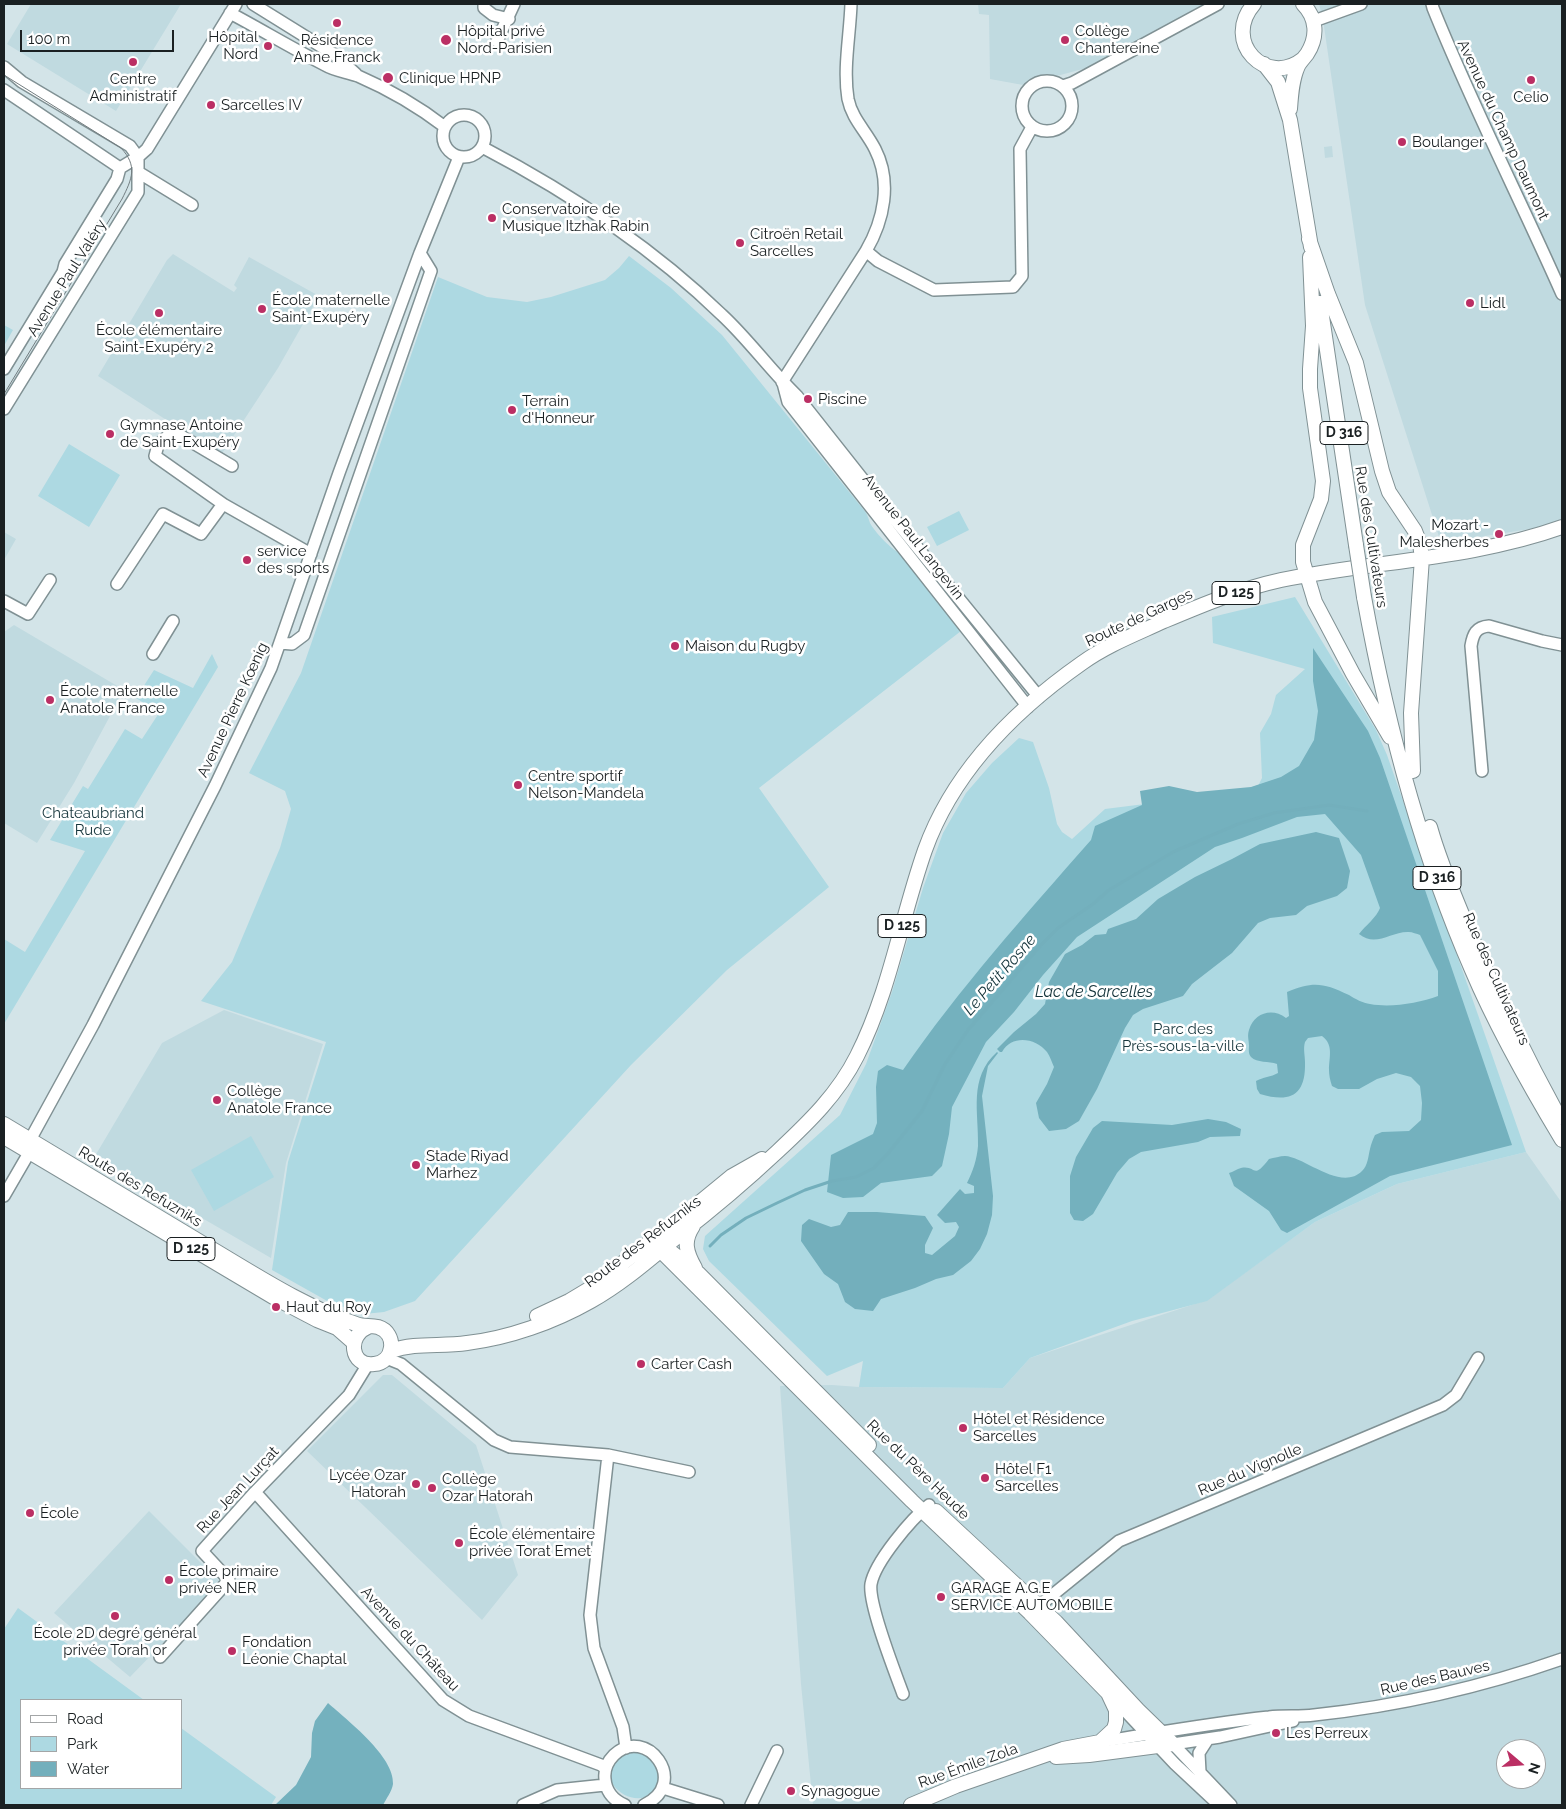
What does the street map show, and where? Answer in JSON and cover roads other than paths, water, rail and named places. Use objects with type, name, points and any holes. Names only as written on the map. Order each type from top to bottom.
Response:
[{"type":"main road","points":[[1254,4],[1244,19],[1242,38],[1251,56],[1271,67],[1291,66],[1308,53],[1314,36],[1314,21],[1311,13],[1303,4]]},
{"type":"main road","name":"D 316","points":[[1290,120],[1293,82],[1297,68],[1303,58]]},
{"type":"main road","name":"D 316","points":[[1264,64],[1278,82],[1290,120],[1310,239]]},
{"type":"main road","points":[[1310,239],[1313,326],[1310,388],[1323,481],[1321,499],[1308,528],[1302,553],[1306,576],[1316,602],[1349,667],[1397,748]]},
{"type":"main road","points":[[1310,239],[1328,294],[1356,363],[1382,471],[1389,492],[1415,531],[1420,544],[1422,558],[1411,713],[1413,771]]},
{"type":"main road","name":"Rue des Cultivateurs","points":[[1310,239],[1380,679],[1397,748],[1445,903],[1472,971],[1505,1040],[1562,1140]]},
{"type":"main road","name":"Route de Garges","points":[[1034,702],[1080,664],[1123,639],[1231,594],[1255,586],[1306,576],[1496,546],[1562,527]]},
{"type":"main road","name":"Rue des Cultivateurs","points":[[1368,595],[1413,771],[1442,864],[1486,972],[1529,1061],[1562,1122]]},
{"type":"main road","name":"Route des Refuzniks","points":[[388,1355],[418,1344],[471,1343],[490,1340],[536,1326],[595,1299],[615,1286],[741,1186],[807,1124],[825,1104],[843,1079],[861,1047],[874,1017],[923,854],[940,814],[972,764],[1000,733],[1034,702]]},
{"type":"main road","name":"D 125","points":[[4,1124],[30,1146]]},
{"type":"main road","name":"D 125","points":[[4,1137],[30,1146]]},
{"type":"main road","name":"Route des Refuzniks","points":[[30,1146],[296,1299],[351,1323],[368,1327]]},
{"type":"main road","name":"Route des Refuzniks","points":[[30,1146],[290,1306],[337,1328],[353,1342]]},
{"type":"main road","name":"Route des Refuzniks","points":[[388,1334],[407,1338],[453,1338],[513,1325],[568,1302],[606,1277],[732,1176],[780,1149]]},
{"type":"main road","points":[[694,1224],[688,1233],[686,1245],[688,1256],[698,1273]]},
{"type":"main road","points":[[646,1246],[662,1248],[663,1238],[668,1228]]},
{"type":"main road","name":"Rue du Père Heude","points":[[662,1248],[698,1273],[925,1507]]},
{"type":"main road","name":"Rue du Père Heude","points":[[662,1248],[925,1507],[1034,1610],[1108,1693]]},
{"type":"main road","points":[[368,1327],[379,1328],[388,1334],[391,1341],[388,1355],[380,1363],[368,1364],[358,1358],[353,1342],[360,1331],[368,1327]]},
{"type":"main road","name":"Rue du Père Heude","points":[[1034,1610],[1056,1622],[1156,1739]]},
{"type":"main road","points":[[1100,1742],[1110,1734],[1116,1722],[1116,1710],[1108,1693]]},
{"type":"main road","name":"Rue Émile Zola","points":[[1037,1758],[1089,1755],[1156,1739]]},
{"type":"main road","name":"Rue Émile Zola","points":[[911,1805],[956,1786],[1072,1746],[1100,1742]]},
{"type":"street","points":[[253,4],[335,54],[357,76]]},
{"type":"street","points":[[484,4],[484,8],[493,15],[509,19]]},
{"type":"street","points":[[497,41],[509,19],[514,4]]},
{"type":"street","points":[[782,382],[866,251],[876,234],[882,215],[884,194],[883,171],[876,149],[851,113],[848,99],[846,63],[851,4]]},
{"type":"street","points":[[1064,86],[1218,4]]},
{"type":"street","points":[[1314,21],[1361,4]]},
{"type":"street","name":"Avenue du Champ Daumont","points":[[1432,4],[1463,83],[1559,277],[1562,294]]},
{"type":"street","points":[[4,90],[120,168],[147,149],[233,8],[288,46],[328,67],[357,76],[426,113],[445,126]]},
{"type":"street","points":[[4,68],[22,82],[130,146],[138,157]]},
{"type":"street","points":[[1048,80],[1064,86],[1069,92],[1072,108],[1066,123],[1053,131],[1038,130],[1026,121],[1021,106],[1022,98],[1032,84],[1048,80]]},
{"type":"street","points":[[474,111],[483,126],[485,140],[482,147],[472,156],[459,157],[448,151],[442,139],[445,126],[448,121],[474,111]]},
{"type":"street","points":[[866,251],[878,261],[934,290],[1012,287],[1022,276],[1020,149],[1032,126]]},
{"type":"street","name":"Avenue Paul Langevin","points":[[482,147],[571,198],[655,256],[723,316],[782,382],[788,402],[1034,702]]},
{"type":"street","name":"Avenue Paul Valéry","points":[[4,409],[138,192],[138,157]]},
{"type":"street","name":"Avenue Pierre Kœnig","points":[[4,1196],[215,786],[272,668],[311,554],[420,253],[459,157]]},
{"type":"street","name":"Avenue Paul Valéry","points":[[4,369],[63,272],[64,264],[118,179],[120,168]]},
{"type":"street","points":[[138,172],[192,205]]},
{"type":"street","points":[[280,643],[292,644],[304,635],[311,617],[432,271],[420,253]]},
{"type":"street","points":[[232,466],[173,431],[158,444],[155,456],[223,504],[311,554]]},
{"type":"street","points":[[117,584],[163,514],[201,534],[223,504]]},
{"type":"street","points":[[4,601],[28,614],[50,580]]},
{"type":"street","points":[[152,654],[174,621]]},
{"type":"street","points":[[1482,771],[1471,646],[1477,629],[1482,626],[1489,626],[1562,645]]},
{"type":"street","points":[[388,1355],[494,1440],[510,1447],[608,1455],[689,1472]]},
{"type":"street","name":"Rue du Vignolle","points":[[1034,1610],[1118,1541],[1443,1405],[1456,1395],[1478,1358]]},
{"type":"street","name":"Rue Jean Lurçat","points":[[160,1657],[228,1580],[202,1551],[255,1492],[349,1395],[368,1364]]},
{"type":"street","points":[[608,1455],[590,1615],[594,1648],[623,1727],[626,1748]]},
{"type":"street","name":"Avenue du Château","points":[[255,1492],[444,1700],[469,1716],[606,1768]]},
{"type":"street","points":[[903,1694],[873,1606],[871,1585],[881,1561],[925,1507]]},
{"type":"street","name":"Rue des Bauves","points":[[1156,1739],[1208,1739],[1274,1726],[1312,1716],[1424,1698],[1515,1675],[1562,1659]]},
{"type":"street","name":"Rue du Père Heude","points":[[1108,1693],[1156,1739]]},
{"type":"street","name":"Rue des Bauves","points":[[1156,1739],[1272,1717],[1312,1716]]},
{"type":"street","points":[[1156,1739],[1187,1767],[1200,1772],[1231,1805]]},
{"type":"street","points":[[1156,1739],[1219,1805]]},
{"type":"street","name":"Rue Émile Zola","points":[[1100,1742],[1156,1739]]},
{"type":"street","points":[[1200,1772],[1199,1753],[1208,1739]]},
{"type":"street","points":[[624,1805],[612,1798],[605,1784],[606,1768],[610,1759],[617,1752],[636,1746],[645,1748],[653,1753],[660,1760],[664,1769],[665,1779],[658,1796],[644,1805]]},
{"type":"street","points":[[751,1805],[777,1751]]},
{"type":"street","points":[[523,1805],[557,1790],[605,1784]]},
{"type":"street","points":[[662,1788],[718,1805]]},
{"type":"water","name":"Lac de Sarcelles","points":[[1316,832],[1339,838],[1350,871],[1347,888],[1337,896],[1307,906],[1296,915],[1270,918],[1258,923],[1232,953],[1192,984],[1183,996],[1143,1009],[1133,1015],[1125,1028],[1097,1089],[1079,1121],[1066,1129],[1049,1131],[1039,1118],[1036,1103],[1054,1067],[1048,1054],[1037,1044],[1024,1040],[1012,1042],[1002,1052],[997,1049],[1045,1004],[1049,982],[1065,954],[1095,935],[1106,934],[1108,929],[1136,919],[1158,899],[1195,877],[1260,844]]},
{"type":"water","points":[[997,1052],[988,1066],[982,1096],[993,1196],[992,1215],[987,1234],[980,1249],[971,1261],[953,1275],[936,1279],[881,1299],[873,1311],[855,1309],[845,1302],[838,1284],[824,1274],[801,1241],[802,1225],[809,1219],[831,1227],[840,1225],[848,1212],[877,1212],[925,1216],[933,1228],[925,1245],[925,1253],[932,1255],[955,1236],[959,1227],[956,1222],[945,1223],[937,1215],[960,1189],[965,1194],[974,1193],[974,1186],[967,1183],[974,1165],[978,1146],[977,1096],[982,1073],[988,1062]]},
{"type":"waterway","name":"Le Petit Rosne","points":[[710,1246],[721,1235],[746,1218],[777,1203],[805,1190],[832,1181],[856,1177],[874,1168],[922,1111],[945,1064],[968,1030],[1040,946],[1058,928],[1093,904],[1109,890],[1173,852],[1238,824],[1274,813],[1329,805],[1367,811]]},
{"type":"tram line","points":[[4,75],[121,148],[130,161],[132,173],[122,199],[4,394]]},
{"type":"place","name":"Résidence Anne Franck","points":[[337,23]]},
{"type":"place","name":"Hôpital privé Nord-Parisien","points":[[446,40]]},
{"type":"place","name":"Collège Chantereine","points":[[1065,40]]},
{"type":"place","name":"Hôpital Nord","points":[[268,46]]},
{"type":"place","name":"Centre Administratif","points":[[133,62]]},
{"type":"place","name":"Clinique HPNP","points":[[388,78]]},
{"type":"place","name":"Celio","points":[[1531,80]]},
{"type":"place","name":"Sarcelles IV","points":[[211,105]]},
{"type":"place","name":"Boulanger","points":[[1402,142]]},
{"type":"place","name":"Conservatoire de Musique Itzhak Rabin","points":[[492,218]]},
{"type":"place","name":"Citroën Retail Sarcelles","points":[[740,243]]},
{"type":"place","name":"Lidl","points":[[1470,303]]},
{"type":"place","name":"École maternelle Saint-Exupéry","points":[[262,309]]},
{"type":"place","name":"École élémentaire Saint-Exupéry 2","points":[[159,313]]},
{"type":"place","name":"Piscine","points":[[808,399]]},
{"type":"place","name":"Terrain d'Honneur","points":[[512,410]]},
{"type":"place","name":"Gymnase Antoine de Saint-Exupéry","points":[[110,434]]},
{"type":"place","name":"Mozart - Malesherbes","points":[[1499,534]]},
{"type":"place","name":"service des sports","points":[[247,560]]},
{"type":"place","name":"Maison du Rugby","points":[[675,646]]},
{"type":"place","name":"École maternelle Anatole France","points":[[50,700]]},
{"type":"place","name":"Centre sportif Nelson-Mandela","points":[[518,785]]},
{"type":"place","name":"Collège Anatole France","points":[[217,1100]]},
{"type":"place","name":"Stade Riyad Marhez","points":[[416,1165]]},
{"type":"place","name":"Haut du Roy","points":[[276,1307]]},
{"type":"place","name":"Carter Cash","points":[[641,1364]]},
{"type":"place","name":"Hôtel et Résidence Sarcelles","points":[[963,1428]]},
{"type":"place","name":"Hôtel F1 Sarcelles","points":[[985,1478]]},
{"type":"place","name":"Lycée Ozar Hatorah","points":[[416,1484]]},
{"type":"place","name":"Collège Ozar Hatorah","points":[[432,1488]]},
{"type":"place","name":"École","points":[[30,1513]]},
{"type":"place","name":"École élémentaire privée Torat Emet","points":[[459,1543]]},
{"type":"place","name":"École primaire privée NER","points":[[169,1580]]},
{"type":"place","name":"GARAGE A.G.E SERVICE AUTOMOBILE","points":[[941,1597]]},
{"type":"place","name":"École 2D degré général privée Torah or","points":[[115,1616]]},
{"type":"place","name":"Fondation Léonie Chaptal","points":[[232,1651]]},
{"type":"place","name":"Les Perreux","points":[[1276,1733]]},
{"type":"place","name":"Synagogue","points":[[791,1791]]},
{"type":"park label","name":"Chateaubriand Rude","points":[[93,822]]},
{"type":"park label","name":"Parc des Près-sous-la-ville","points":[[1183,1038]]}]
